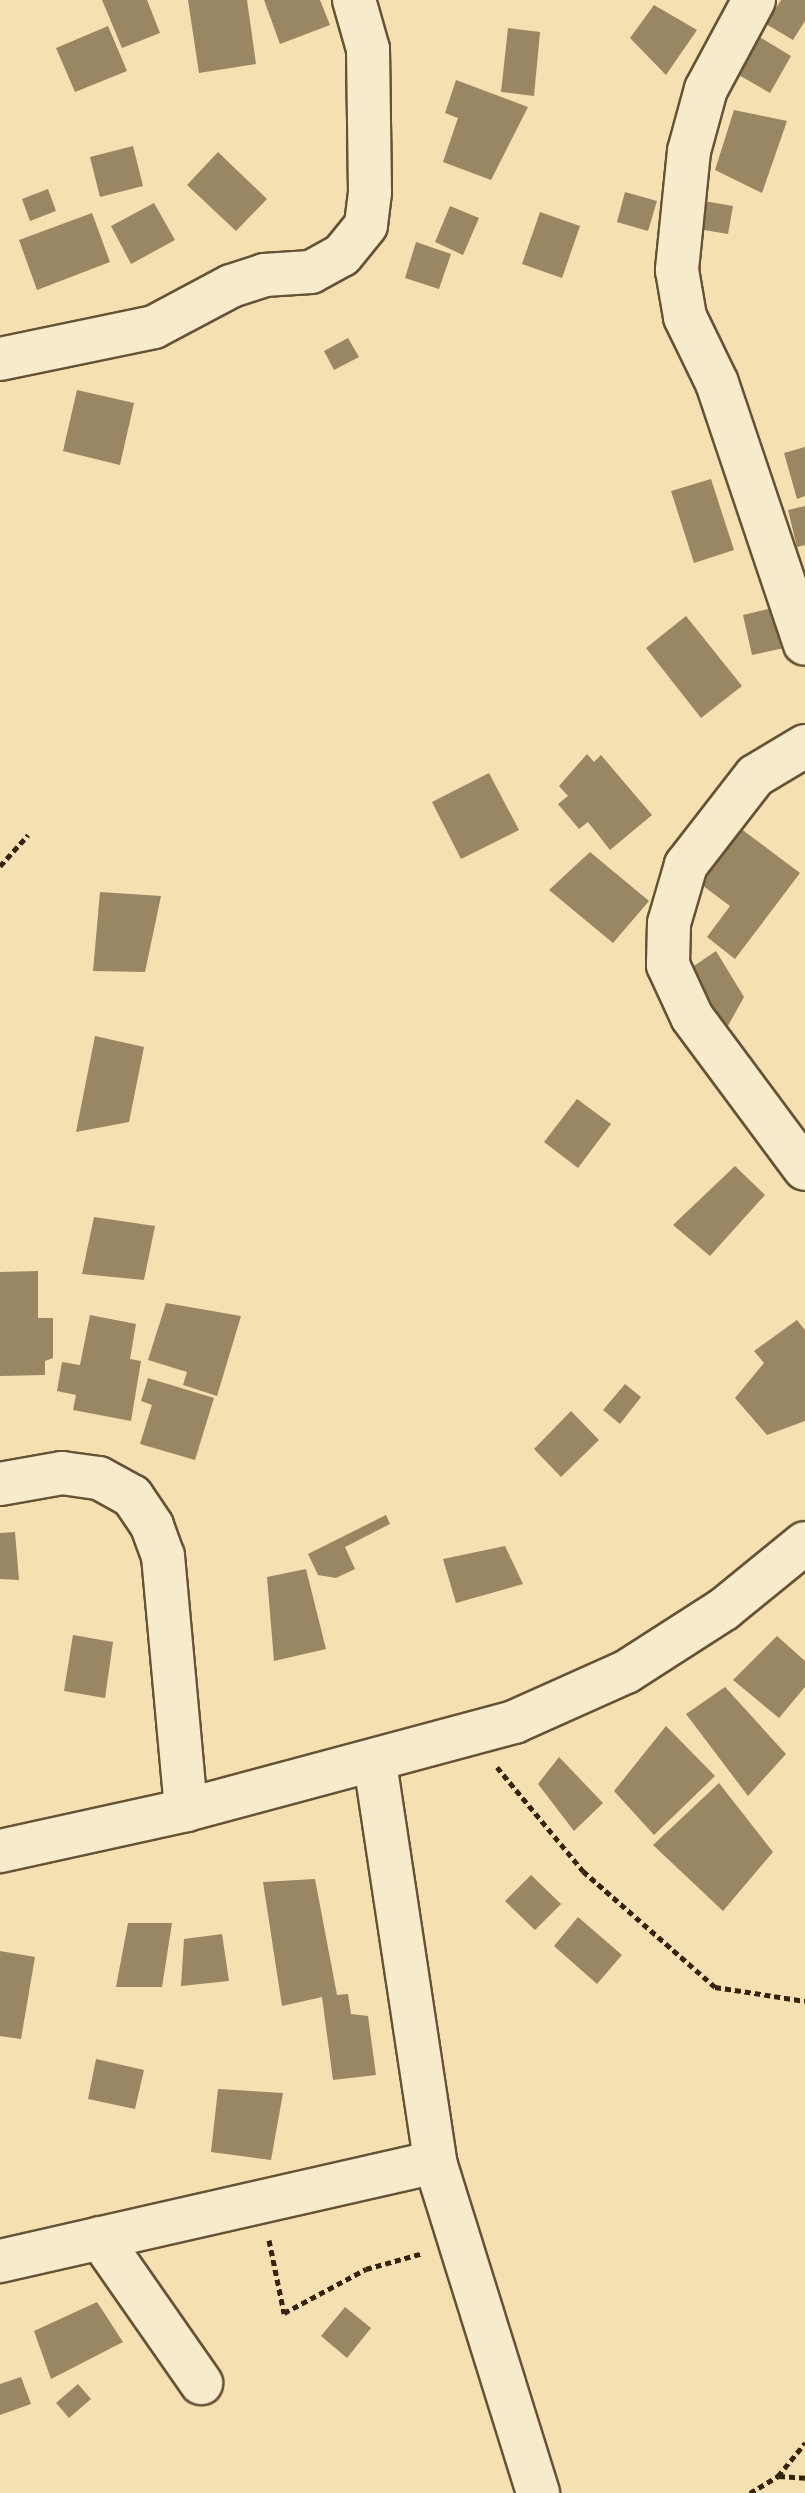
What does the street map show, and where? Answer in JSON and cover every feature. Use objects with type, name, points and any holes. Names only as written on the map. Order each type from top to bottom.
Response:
[{"type":"street","points":[[0,359],[154,327],[231,286],[264,275],[311,272],[342,255],[366,225],[370,192],[368,49],[354,0]]},
{"type":"street","points":[[754,0],[706,89],[689,151],[677,270],[685,317],[717,383],[805,644]]},
{"type":"street","points":[[805,746],[755,776],[686,865],[668,951],[692,1017],[805,1169]]},
{"type":"street","points":[[0,1484],[62,1473],[99,1478],[132,1496],[152,1526],[163,1556],[186,1810]]},
{"type":"street","points":[[0,1851],[186,1810],[375,1763],[514,1722],[626,1672],[724,1609],[805,1543]]},
{"type":"street","points":[[375,1763],[435,2162],[538,2493]]},
{"type":"street","points":[[0,2261],[435,2162]]},
{"type":"street","points":[[100,2238],[201,2383]]},
{"type":"path","points":[[0,866],[28,835]]},
{"type":"path","points":[[491,1760],[583,1871],[715,1987],[805,2001]]},
{"type":"path","points":[[261,2202],[284,2313],[366,2269],[458,2243]]},
{"type":"path","points":[[750,2493],[778,2476],[805,2443]]},
{"type":"path","points":[[778,2476],[805,2478]]},
{"type":"building","points":[[102,0],[147,0],[160,33],[122,48]]},
{"type":"building","points":[[188,0],[247,0],[256,64],[199,73]]},
{"type":"building","points":[[264,0],[320,0],[330,25],[280,44]]},
{"type":"building","points":[[781,0],[805,0],[805,21],[793,40],[766,24]]},
{"type":"building","points":[[654,5],[697,30],[666,75],[630,38]]},
{"type":"building","points":[[108,26],[127,71],[75,92],[56,48]]},
{"type":"building","points":[[508,28],[540,32],[534,96],[501,92]]},
{"type":"building","points":[[751,32],[791,56],[770,93],[730,70]]},
{"type":"building","points":[[456,80],[528,107],[491,180],[443,162],[458,118],[445,113]]},
{"type":"building","points":[[734,110],[787,121],[762,193],[715,170]]},
{"type":"building","points":[[133,146],[143,186],[100,197],[90,157]]},
{"type":"building","points":[[218,152],[267,199],[236,231],[187,185]]},
{"type":"building","points":[[48,189],[56,211],[30,221],[22,199]]},
{"type":"building","points":[[625,192],[657,201],[648,231],[617,222]]},
{"type":"building","points":[[704,201],[733,206],[728,234],[698,229]]},
{"type":"building","points":[[154,203],[175,240],[131,264],[111,226]]},
{"type":"building","points":[[450,206],[479,218],[463,255],[435,242]]},
{"type":"building","points":[[540,212],[580,226],[562,278],[522,264]]},
{"type":"building","points":[[92,213],[110,262],[37,290],[19,240]]},
{"type":"building","points":[[416,242],[451,254],[439,289],[405,278]]},
{"type":"building","points":[[348,338],[359,357],[334,370],[324,351]]},
{"type":"building","points":[[77,390],[134,403],[120,465],[63,451]]},
{"type":"building","points":[[805,447],[805,496],[797,499],[784,453]]},
{"type":"building","points":[[711,479],[734,550],[694,563],[671,491]]},
{"type":"building","points":[[805,506],[805,545],[797,547],[788,510]]},
{"type":"building","points":[[780,606],[789,647],[752,655],[743,615]]},
{"type":"building","points":[[686,616],[742,686],[701,718],[646,648]]},
{"type":"building","points":[[587,754],[594,762],[601,755],[652,815],[610,850],[588,822],[579,829],[558,804],[568,796],[559,786]]},
{"type":"building","points":[[489,773],[519,830],[461,859],[432,802]]},
{"type":"building","points":[[740,828],[800,873],[735,959],[707,937],[730,906],[698,882]]},
{"type":"building","points":[[590,852],[649,901],[613,943],[549,890]]},
{"type":"building","points":[[100,892],[161,896],[145,972],[93,971]]},
{"type":"building","points":[[716,951],[744,997],[719,1042],[685,972]]},
{"type":"building","points":[[95,1036],[144,1047],[129,1122],[76,1132]]},
{"type":"building","points":[[577,1099],[611,1124],[578,1168],[544,1142]]},
{"type":"building","points":[[735,1166],[765,1195],[710,1256],[673,1225]]},
{"type":"building","points":[[94,1217],[155,1226],[144,1280],[82,1274]]},
{"type":"building","points":[[38,1271],[38,1318],[53,1318],[53,1358],[45,1361],[45,1375],[0,1376],[0,1272]]},
{"type":"building","points":[[166,1303],[241,1316],[217,1396],[183,1385],[187,1372],[148,1360]]},
{"type":"building","points":[[90,1315],[136,1324],[130,1359],[141,1361],[131,1421],[73,1410],[76,1395],[57,1391],[62,1362],[80,1365]]},
{"type":"building","points":[[797,1320],[805,1330],[805,1421],[767,1435],[735,1398],[764,1363],[754,1351]]},
{"type":"building","points":[[148,1378],[214,1398],[195,1460],[140,1444],[152,1405],[141,1401]]},
{"type":"building","points":[[625,1384],[641,1397],[620,1424],[603,1410]]},
{"type":"building","points":[[571,1411],[599,1440],[561,1477],[534,1449]]},
{"type":"building","points":[[386,1515],[390,1524],[345,1547],[355,1569],[336,1578],[318,1575],[308,1554]]},
{"type":"building","points":[[15,1532],[19,1580],[0,1579],[0,1533]]},
{"type":"building","points":[[505,1546],[523,1584],[456,1603],[443,1559]]},
{"type":"building","points":[[306,1569],[326,1649],[274,1661],[267,1577]]},
{"type":"building","points":[[73,1635],[113,1642],[105,1698],[64,1691]]},
{"type":"building","points":[[777,1636],[805,1661],[805,1687],[779,1718],[733,1680]]},
{"type":"building","points":[[725,1687],[786,1754],[748,1796],[686,1714]]},
{"type":"building","points":[[666,1726],[715,1776],[654,1835],[614,1791]]},
{"type":"building","points":[[559,1757],[603,1803],[574,1831],[538,1784]]},
{"type":"building","points":[[719,1783],[773,1852],[723,1911],[653,1845]]},
{"type":"building","points":[[531,1875],[561,1904],[535,1930],[505,1901]]},
{"type":"building","points":[[315,1879],[337,1995],[348,1994],[351,2014],[368,2016],[376,2075],[333,2080],[322,1997],[282,2006],[263,1882]]},
{"type":"building","points":[[578,1917],[622,1955],[597,1984],[554,1946]]},
{"type":"building","points":[[128,1923],[172,1923],[162,1987],[116,1987]]},
{"type":"building","points":[[222,1934],[229,1981],[181,1986],[184,1939]]},
{"type":"building","points":[[0,1951],[35,1957],[21,2039],[0,2036]]},
{"type":"building","points":[[96,2059],[144,2070],[135,2109],[88,2099]]},
{"type":"building","points":[[218,2089],[283,2093],[271,2160],[211,2152]]},
{"type":"building","points":[[97,2302],[123,2342],[51,2379],[34,2331]]},
{"type":"building","points":[[345,2307],[371,2328],[347,2358],[321,2336]]},
{"type":"building","points":[[21,2377],[31,2404],[0,2415],[0,2384]]},
{"type":"building","points":[[78,2384],[91,2399],[69,2418],[56,2403]]}]
